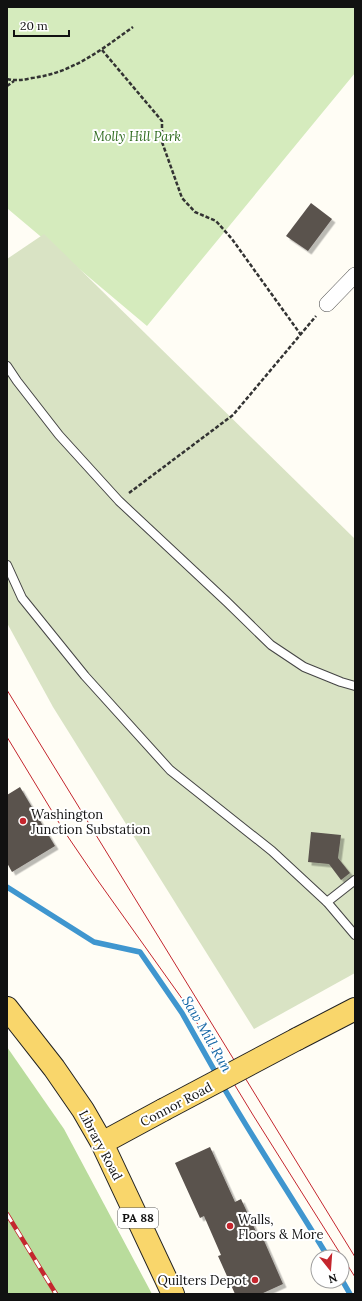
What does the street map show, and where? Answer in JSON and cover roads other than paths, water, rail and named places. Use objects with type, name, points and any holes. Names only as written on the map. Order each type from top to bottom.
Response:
[{"type":"main road","name":"Library Road","points":[[7,1008],[54,1068],[83,1110],[102,1142],[173,1294]]},
{"type":"main road","name":"Connor Road","points":[[102,1142],[355,1009]]},
{"type":"street","points":[[327,304],[355,275]]},
{"type":"lane","points":[[7,366],[59,435],[119,501],[271,645],[304,667],[355,686]]},
{"type":"lane","points":[[7,565],[22,598],[84,676],[170,770],[272,851],[327,902],[355,935]]},
{"type":"lane","points":[[327,902],[355,880]]},
{"type":"waterway","name":"Saw Mill Run","points":[[7,887],[94,942],[140,952],[182,1013],[217,1075]]},
{"type":"waterway","name":"Saw Mill Run","points":[[221,1083],[323,1249]]},
{"type":"waterway","name":"Saw Mill Run","points":[[347,1289],[350,1294]]},
{"type":"tram line","points":[[7,690],[355,1257]]},
{"type":"tram line","points":[[7,737],[64,831],[183,1000],[355,1277]]},
{"type":"railway","points":[[7,1214],[56,1294]]},
{"type":"place","name":"Washington Junction Substation","points":[[23,821]]},
{"type":"place","name":"Walls, Floors & More","points":[[230,1226]]},
{"type":"place","name":"Quilters Depot","points":[[255,1280]]},
{"type":"park label","name":"Molly Hill Park","points":[[137,136]]}]
